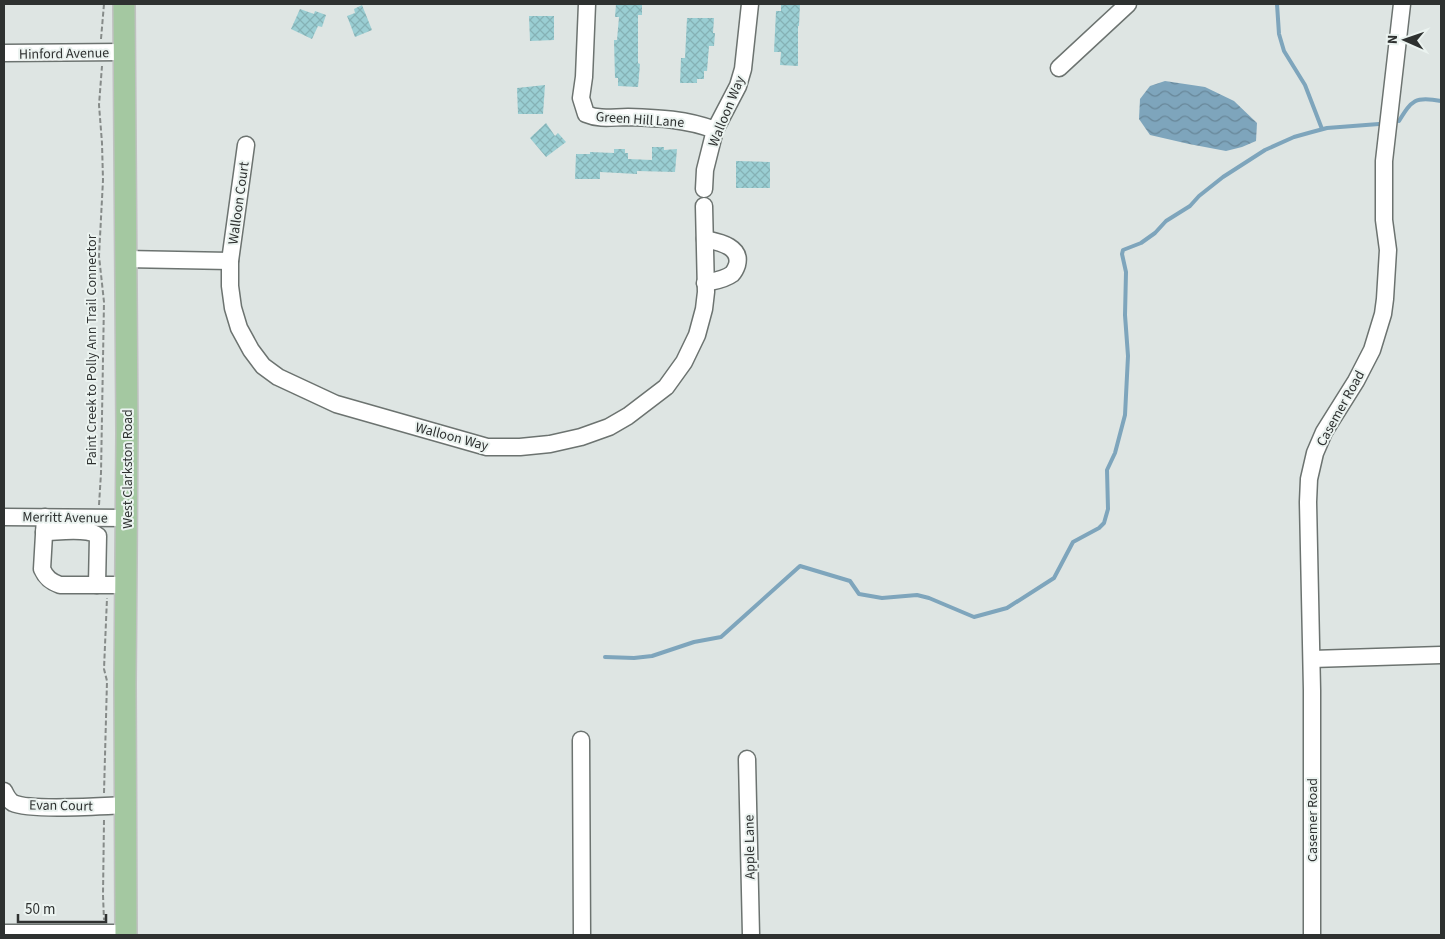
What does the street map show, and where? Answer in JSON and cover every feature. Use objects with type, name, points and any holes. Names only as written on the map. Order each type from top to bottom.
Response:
[{"type":"main road","name":"West Clarkston Road","points":[[124,4],[126,518],[110,585],[126,805],[126,934]]},
{"type":"street","name":"Green Hill Lane","points":[[587,4],[584,77],[581,98],[586,114],[595,118],[622,117],[682,120],[715,130]]},
{"type":"street","name":"Walloon Way","points":[[704,189],[705,170],[715,130],[738,86],[743,69],[750,4]]},
{"type":"street","points":[[1059,68],[1128,4]]},
{"type":"street","name":"Casemer Road","points":[[1312,935],[1312,660],[1309,480],[1315,453],[1324,432],[1356,381],[1372,350],[1383,314],[1388,250],[1384,220],[1384,161],[1402,4]]},
{"type":"street","name":"Hinford Avenue","points":[[4,53],[124,52]]},
{"type":"street","name":"Walloon Court","points":[[230,261],[246,145]]},
{"type":"street","name":"Walloon Way","points":[[230,261],[233,308],[239,328],[251,350],[263,366],[278,378],[336,404],[487,447],[520,447],[550,444],[581,437],[609,427],[647,403],[666,387],[684,362],[697,335],[704,309],[706,282],[704,206]]},
{"type":"street","points":[[705,239],[720,242],[731,247],[736,254],[738,263],[734,273],[725,278],[706,282]]},
{"type":"street","points":[[125,259],[230,261]]},
{"type":"street","name":"Merritt Avenue","points":[[4,517],[44,524],[98,518],[126,518]]},
{"type":"street","points":[[44,524],[93,532],[98,536],[110,585],[60,586],[45,577],[42,569],[44,524]]},
{"type":"street","points":[[1312,660],[1441,655]]},
{"type":"street","points":[[581,740],[582,935]]},
{"type":"street","name":"Apple Lane","points":[[747,758],[751,935]]},
{"type":"street","name":"Evan Court","points":[[4,791],[8,799],[14,803],[27,806],[126,805]]},
{"type":"street","points":[[4,933],[126,934]]},
{"type":"path","name":"Paint Creek to Polly Ann Trail Connector","points":[[98,518],[101,473],[104,302],[99,256],[103,180],[99,105],[102,62],[101,33],[104,4]]},
{"type":"path","points":[[105,933],[103,896],[107,682],[104,669],[110,585]]},
{"type":"water","points":[[1165,81],[1205,87],[1234,101],[1257,123],[1256,141],[1226,151],[1150,135],[1139,119],[1140,99],[1150,86]]},
{"type":"building","points":[[616,4],[642,4],[642,15],[638,15],[638,63],[640,64],[638,87],[618,86],[618,78],[615,78],[614,40],[617,40],[619,17],[615,17]]},
{"type":"building","points":[[781,4],[800,4],[798,66],[780,65],[781,52],[774,52],[776,11],[781,11]]},
{"type":"building","points":[[362,5],[372,30],[355,37],[347,16],[355,13],[354,9]]},
{"type":"building","points":[[300,9],[314,14],[315,11],[326,15],[322,27],[318,26],[312,39],[291,29]]},
{"type":"building","points":[[529,16],[554,16],[554,40],[530,41]]},
{"type":"building","points":[[687,18],[714,18],[714,46],[709,46],[707,71],[704,71],[704,79],[697,79],[697,83],[680,83],[681,58],[685,58]]},
{"type":"building","points":[[545,85],[543,114],[518,114],[517,88]]},
{"type":"building","points":[[546,123],[555,136],[558,133],[566,142],[546,157],[530,138]]},
{"type":"building","points":[[652,147],[664,147],[664,150],[677,149],[675,172],[637,171],[637,174],[600,172],[600,179],[575,179],[576,154],[590,154],[590,152],[614,153],[614,149],[625,149],[625,153],[628,153],[628,159],[652,160]]},
{"type":"building","points":[[736,161],[770,162],[770,188],[736,188]]},
{"type":"waterway","points":[[1277,4],[1279,34],[1284,51],[1305,85],[1322,129]]},
{"type":"waterway","points":[[1399,121],[1407,108],[1415,101],[1425,99],[1441,101]]},
{"type":"waterway","points":[[605,657],[634,658],[652,656],[694,642],[721,637],[800,566],[850,581],[859,594],[882,598],[917,595],[929,598],[974,617],[1007,608],[1054,578],[1073,542],[1099,528],[1104,523],[1108,509],[1107,470],[1115,453],[1125,415],[1128,356],[1125,315],[1126,272],[1122,254],[1123,250],[1141,243],[1155,233],[1166,221],[1190,206],[1199,196],[1223,177],[1265,150],[1294,137],[1327,128],[1379,124]]}]
